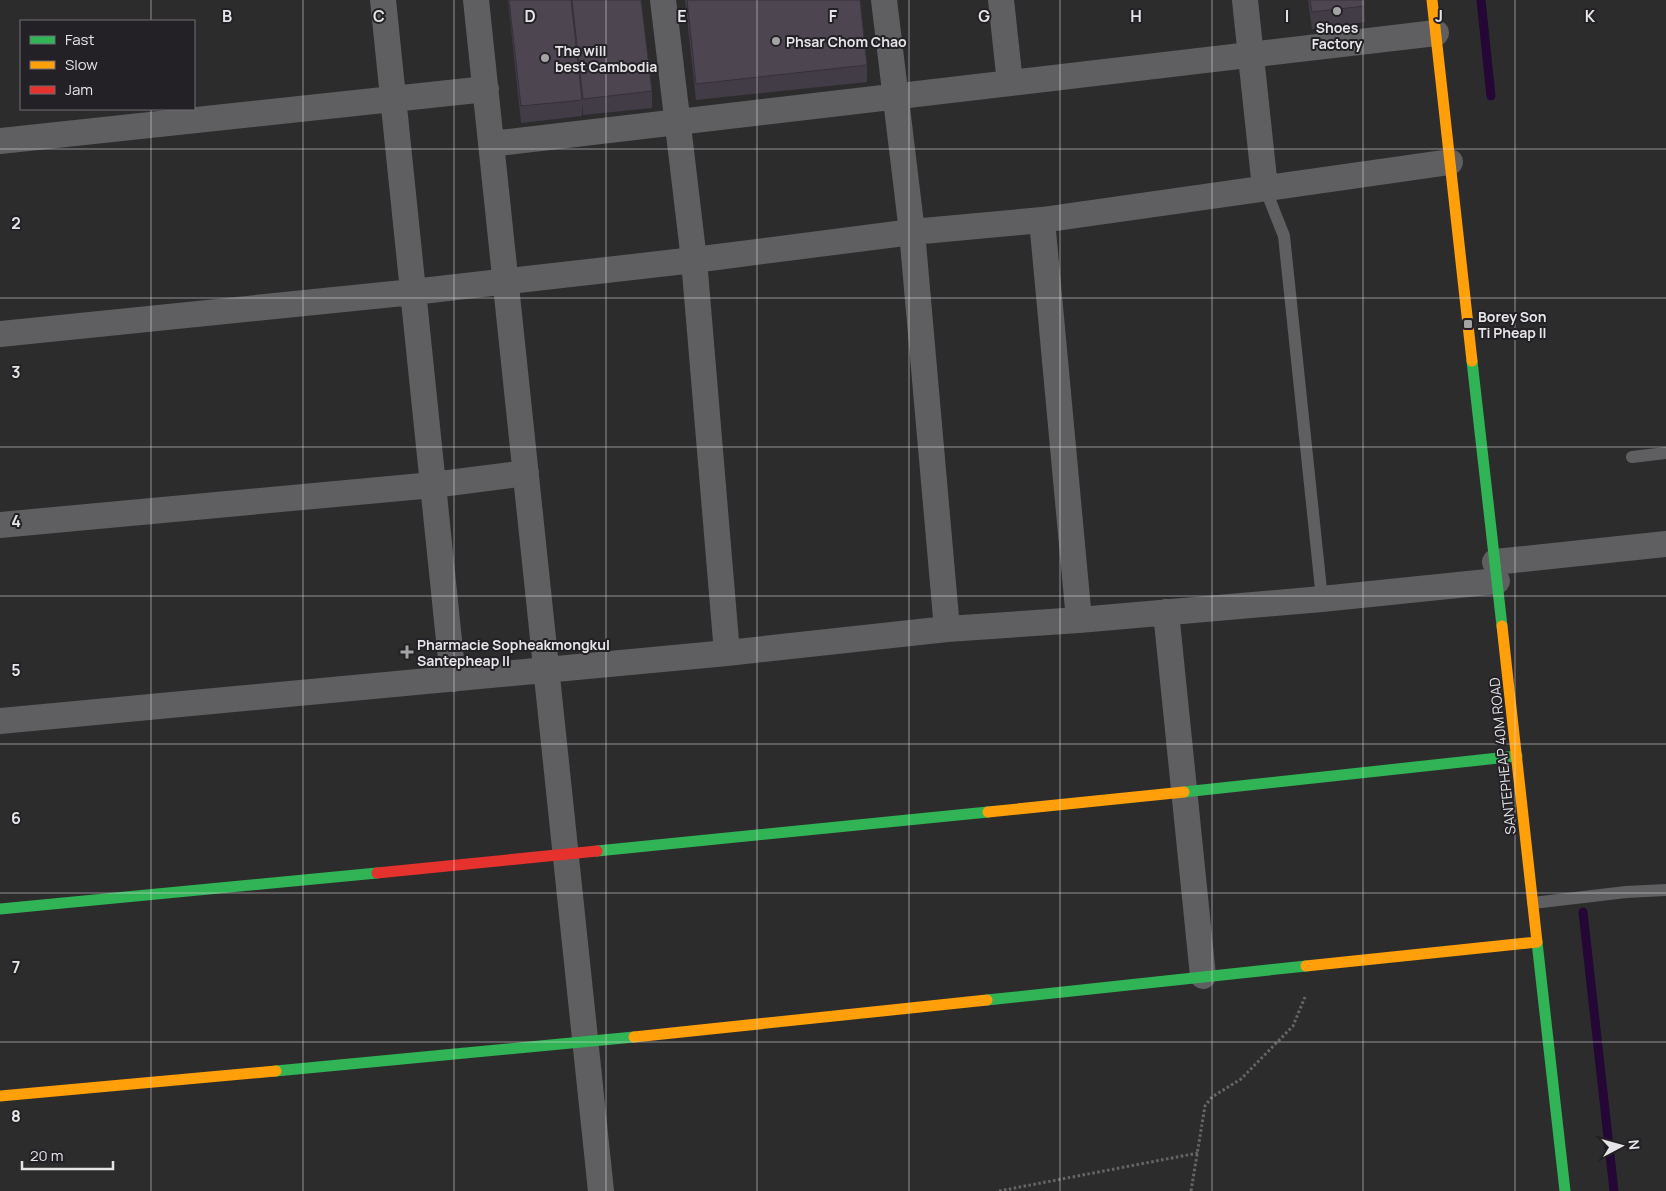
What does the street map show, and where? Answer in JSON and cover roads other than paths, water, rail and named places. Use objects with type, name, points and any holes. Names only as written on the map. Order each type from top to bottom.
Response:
[{"type":"street","points":[[383,0],[453,679]]},
{"type":"street","points":[[476,0],[601,1191]]},
{"type":"street","points":[[663,0],[694,260],[727,653]]},
{"type":"street","points":[[884,0],[912,232],[947,629]]},
{"type":"street","points":[[1001,0],[1010,83]]},
{"type":"street","points":[[1245,0],[1265,188]]},
{"type":"street","name":"SANTEPHEAP 40M ROAD","points":[[1432,0],[1565,1191]]},
{"type":"street","points":[[492,144],[1436,33]]},
{"type":"street","points":[[0,141],[486,89]]},
{"type":"street","points":[[0,334],[506,282],[912,232],[1042,220],[1450,162]]},
{"type":"street","points":[[1042,220],[1079,620]]},
{"type":"street","points":[[0,526],[433,486],[526,473]]},
{"type":"street","points":[[0,721],[727,653],[947,629],[1079,620],[1322,599],[1666,544]]},
{"type":"street","points":[[1166,612],[1203,976]]},
{"type":"street","points":[[0,909],[566,855],[1517,756]]},
{"type":"street","points":[[0,1096],[585,1042],[1537,942]]},
{"type":"lane","points":[[1265,188],[1284,236],[1322,599]]},
{"type":"lane","points":[[1632,457],[1666,453]]},
{"type":"lane","points":[[1533,904],[1626,892],[1666,890]]},
{"type":"waterway","points":[[1481,0],[1491,96]]},
{"type":"waterway","points":[[1583,912],[1614,1191]]},
{"type":"place","name":"Shoes Factory","points":[[1337,11]]},
{"type":"place","name":"Phsar Chom Chao","points":[[776,41]]},
{"type":"place","name":"The will best Cambodia","points":[[545,58]]},
{"type":"place","name":"Borey Son Ti Pheap II","points":[[1468,324]]},
{"type":"place","name":"Pharmacie Sopheakmongkul Santepheap II","points":[[407,652]]}]
